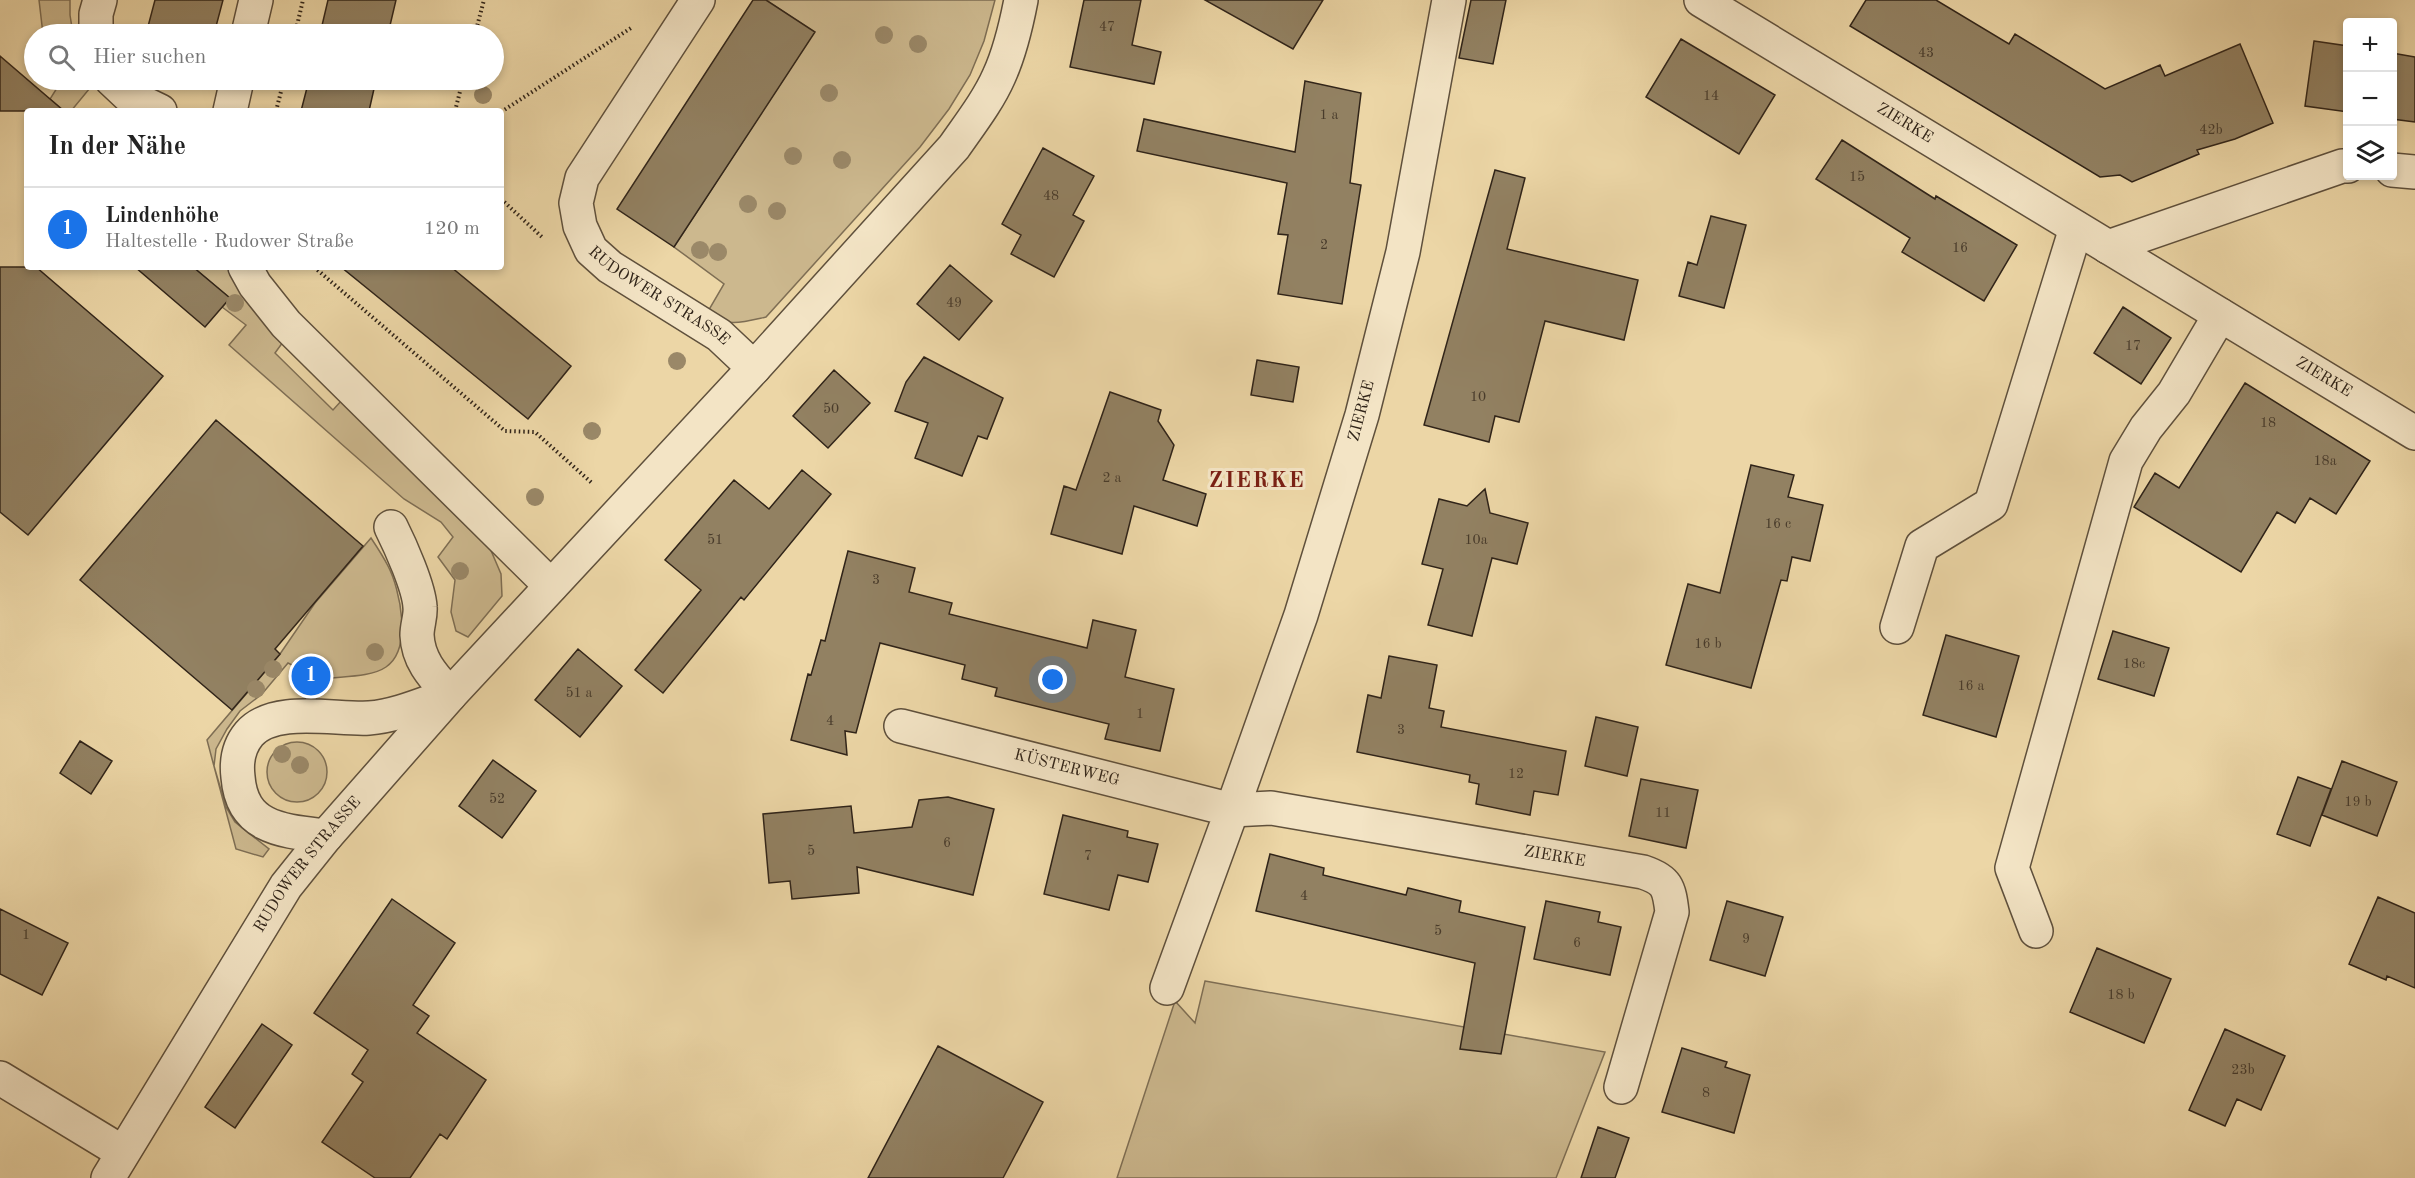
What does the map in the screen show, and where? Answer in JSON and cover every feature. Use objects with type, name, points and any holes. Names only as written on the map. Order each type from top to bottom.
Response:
[{"type":"street","points":[[96,24],[99,0]]},
{"type":"street","points":[[250,24],[256,0]]},
{"type":"street","name":"RUDOWER STRASSE","points":[[698,0],[582,178],[576,203],[580,226],[591,250],[610,267],[719,335],[754,368]]},
{"type":"street","name":"RUDOWER STRASSE","points":[[115,1165],[286,885],[326,836],[450,695],[754,368],[954,147],[978,114],[999,77],[1015,32],[1021,0]]},
{"type":"street","name":"ZIERKE","points":[[1167,988],[1301,615],[1362,415],[1403,252],[1449,0]]},
{"type":"street","name":"ZIERKE","points":[[1701,0],[2415,433]]},
{"type":"street","points":[[123,90],[129,96],[154,108]]},
{"type":"street","points":[[231,108],[235,90]]},
{"type":"street","points":[[2108,247],[2343,166]]},
{"type":"street","points":[[2397,170],[2415,172]]},
{"type":"street","points":[[1897,627],[1922,546],[1991,504],[2076,228]]},
{"type":"street","points":[[247,270],[255,285],[286,324],[551,586]]},
{"type":"street","points":[[2036,931],[2012,868],[2126,461],[2146,428],[2174,393],[2220,315]]},
{"type":"street","points":[[326,836],[288,832],[266,825],[250,812],[239,791],[237,767],[240,748],[250,732],[267,721],[296,716],[370,718],[398,712],[450,695],[428,670],[420,656],[417,635],[420,606],[403,551],[391,527]]},
{"type":"street","name":"KÜSTERWEG","points":[[902,726],[1232,810]]},
{"type":"street","name":"ZIERKE","points":[[1232,810],[1271,807],[1643,872],[1660,878],[1669,891],[1672,912],[1621,1087]]},
{"type":"street","points":[[0,1078],[115,1165]]},
{"type":"path","points":[[297,24],[303,0]]},
{"type":"path","points":[[478,24],[484,0]]},
{"type":"path","points":[[504,110],[636,25]]},
{"type":"path","points":[[277,108],[281,90]]},
{"type":"path","points":[[456,108],[460,90]]},
{"type":"path","points":[[318,270],[505,430],[535,432],[622,510]]},
{"type":"shaded area","points":[[39,0],[70,0],[71,24],[42,24]]},
{"type":"shaded area","points":[[766,0],[995,0],[984,41],[970,75],[949,109],[920,147],[766,317],[735,323],[721,321],[707,313],[724,284],[674,247],[814,32]]},
{"type":"shaded area","points":[[56,90],[88,90],[73,108],[60,108],[50,99]]},
{"type":"shaded area","points":[[197,270],[230,270],[283,342],[275,353],[333,410],[342,400],[486,539],[501,574],[502,596],[468,637],[456,631],[451,612],[455,580],[438,557],[453,537],[441,522],[404,499],[229,345],[246,325],[222,307],[230,298]]},
{"type":"shaded area","points":[[371,538],[388,566],[397,589],[402,618],[399,647],[394,658],[386,667],[364,675],[322,679],[327,667],[303,657],[298,668],[288,663],[262,694],[240,711],[216,749],[214,766],[226,807],[235,822],[269,849],[263,857],[236,849],[207,740],[280,654],[315,603]]},
{"type":"shaded area","points":[[291,742],[303,742],[314,747],[322,755],[327,772],[325,784],[314,797],[303,802],[291,802],[280,797],[272,789],[267,778],[267,766],[272,755],[280,747]]},
{"type":"shaded area","points":[[1205,981],[1605,1052],[1556,1178],[1117,1178],[1175,1001],[1195,1023]]},
{"type":"building","points":[[155,0],[223,0],[217,24],[149,24]]},
{"type":"building","points":[[328,0],[396,0],[390,24],[322,24]]},
{"type":"building","points":[[753,0],[766,0],[815,32],[674,247],[617,209]]},
{"type":"building","points":[[1084,0],[1141,0],[1132,45],[1161,52],[1154,84],[1070,67]]},
{"type":"building","points":[[1205,0],[1323,0],[1293,49]]},
{"type":"building","points":[[1471,0],[1506,0],[1493,64],[1459,58]]},
{"type":"building","points":[[1866,0],[1936,0],[2009,44],[2015,34],[2105,89],[2160,65],[2165,76],[2240,44],[2273,123],[2235,139],[2197,150],[2199,154],[2132,182],[2120,175],[2100,177],[1850,26]]},
{"type":"building","points":[[1681,39],[1775,95],[1739,154],[1646,97]]},
{"type":"building","points":[[2314,41],[2343,45],[2343,111],[2305,106]]},
{"type":"building","points":[[2397,54],[2415,57],[2415,122],[2397,120]]},
{"type":"building","points":[[0,56],[24,77],[24,90],[40,90],[61,108],[24,108],[24,111],[0,111]]},
{"type":"building","points":[[1305,81],[1361,93],[1350,183],[1361,185],[1342,304],[1278,294],[1288,235],[1278,234],[1287,183],[1137,151],[1144,119],[1295,152]]},
{"type":"building","points":[[306,90],[374,90],[370,108],[302,108]]},
{"type":"building","points":[[1842,140],[1935,199],[1936,196],[2017,245],[1984,301],[1902,252],[1910,238],[1816,179]]},
{"type":"building","points":[[1043,148],[1094,176],[1073,215],[1084,221],[1054,277],[1011,254],[1021,235],[1002,224]]},
{"type":"building","points":[[1495,170],[1525,178],[1507,249],[1638,280],[1624,340],[1545,321],[1519,422],[1495,416],[1489,442],[1424,425]]},
{"type":"building","points":[[1711,216],[1746,225],[1724,308],[1679,296],[1688,262],[1697,265]]},
{"type":"building","points":[[950,265],[992,301],[959,340],[917,304]]},
{"type":"building","points":[[0,267],[24,267],[24,270],[39,270],[163,376],[28,535],[0,512]]},
{"type":"building","points":[[138,270],[197,270],[230,298],[205,327]]},
{"type":"building","points":[[345,270],[455,270],[571,366],[528,419]]},
{"type":"building","points":[[2123,307],[2171,338],[2141,384],[2094,353]]},
{"type":"building","points":[[924,357],[1003,398],[987,439],[978,436],[962,476],[915,458],[928,423],[895,411],[906,382]]},
{"type":"building","points":[[1257,360],[1299,367],[1293,402],[1251,395]]},
{"type":"building","points":[[834,370],[870,403],[828,448],[793,416]]},
{"type":"building","points":[[2245,383],[2370,461],[2336,514],[2310,498],[2295,523],[2277,512],[2241,572],[2134,507],[2155,473],[2179,488]]},
{"type":"building","points":[[1110,392],[1161,410],[1158,421],[1174,445],[1163,480],[1206,494],[1197,526],[1134,506],[1122,554],[1051,534],[1064,486],[1076,490]]},
{"type":"building","points":[[216,420],[363,546],[275,649],[280,654],[232,710],[80,580]]},
{"type":"building","points":[[1751,465],[1794,475],[1788,497],[1823,505],[1810,561],[1792,557],[1787,581],[1781,580],[1751,688],[1666,665],[1688,584],[1720,593]]},
{"type":"building","points":[[802,470],[831,494],[744,600],[741,597],[663,693],[635,670],[701,590],[665,560],[734,480],[769,509]]},
{"type":"building","points":[[1485,489],[1490,513],[1528,523],[1517,564],[1492,558],[1472,636],[1428,625],[1443,569],[1422,564],[1439,499],[1467,506]]},
{"type":"building","points":[[848,551],[915,568],[909,592],[952,603],[949,614],[1087,648],[1093,620],[1136,630],[1125,677],[1174,689],[1160,751],[1105,739],[1109,724],[995,696],[997,688],[962,679],[965,665],[880,643],[856,733],[845,731],[847,755],[791,740],[808,674],[811,675],[821,640],[825,641]]},
{"type":"building","points":[[2113,631],[2169,648],[2154,696],[2098,679]]},
{"type":"building","points":[[1946,635],[2019,656],[1996,737],[1923,715]]},
{"type":"building","points":[[578,649],[622,686],[580,737],[535,700]]},
{"type":"building","points":[[1389,656],[1437,665],[1429,708],[1444,711],[1441,727],[1566,751],[1558,795],[1534,791],[1530,815],[1476,804],[1479,784],[1469,782],[1470,775],[1357,752],[1368,695],[1381,698]]},
{"type":"building","points":[[1596,717],[1638,727],[1627,776],[1585,766]]},
{"type":"building","points":[[80,741],[112,761],[91,794],[60,773]]},
{"type":"building","points":[[493,760],[536,791],[502,838],[459,806]]},
{"type":"building","points":[[2342,761],[2397,782],[2377,836],[2322,815]]},
{"type":"building","points":[[2298,777],[2331,789],[2310,846],[2277,834]]},
{"type":"building","points":[[1641,779],[1698,790],[1686,848],[1629,836]]},
{"type":"building","points":[[948,797],[994,809],[973,895],[857,867],[859,893],[792,899],[790,881],[769,883],[763,814],[851,806],[854,833],[912,827],[919,800]]},
{"type":"building","points":[[1063,815],[1128,831],[1127,837],[1158,844],[1148,882],[1118,875],[1109,910],[1044,894]]},
{"type":"building","points":[[1270,854],[1324,868],[1323,875],[1406,895],[1408,888],[1461,901],[1459,912],[1525,927],[1501,1054],[1460,1049],[1475,963],[1256,911]]},
{"type":"building","points":[[2378,897],[2415,913],[2415,988],[2387,976],[2386,980],[2349,964]]},
{"type":"building","points":[[392,899],[455,943],[413,1005],[429,1016],[417,1033],[486,1080],[447,1139],[440,1134],[410,1178],[375,1178],[322,1142],[363,1082],[352,1074],[368,1050],[314,1013]]},
{"type":"building","points":[[1546,901],[1600,912],[1598,922],[1621,927],[1610,975],[1534,959]]},
{"type":"building","points":[[1727,901],[1783,917],[1765,976],[1710,960]]},
{"type":"building","points":[[0,909],[68,943],[42,995],[0,974]]},
{"type":"building","points":[[2097,948],[2171,979],[2144,1043],[2070,1012]]},
{"type":"building","points":[[262,1024],[292,1045],[235,1128],[205,1107]]},
{"type":"building","points":[[2225,1029],[2285,1056],[2261,1110],[2237,1099],[2225,1126],[2189,1110]]},
{"type":"building","points":[[938,1046],[1043,1102],[1003,1178],[868,1178]]},
{"type":"building","points":[[1682,1048],[1727,1062],[1725,1067],[1750,1075],[1734,1133],[1662,1112]]},
{"type":"building","points":[[1598,1127],[1629,1138],[1615,1178],[1581,1178]]},
{"type":"place","name":"Lindenhöhe","points":[[311,676]]},
{"type":"district","name":"ZIERKE","points":[[1257,481]]}]
